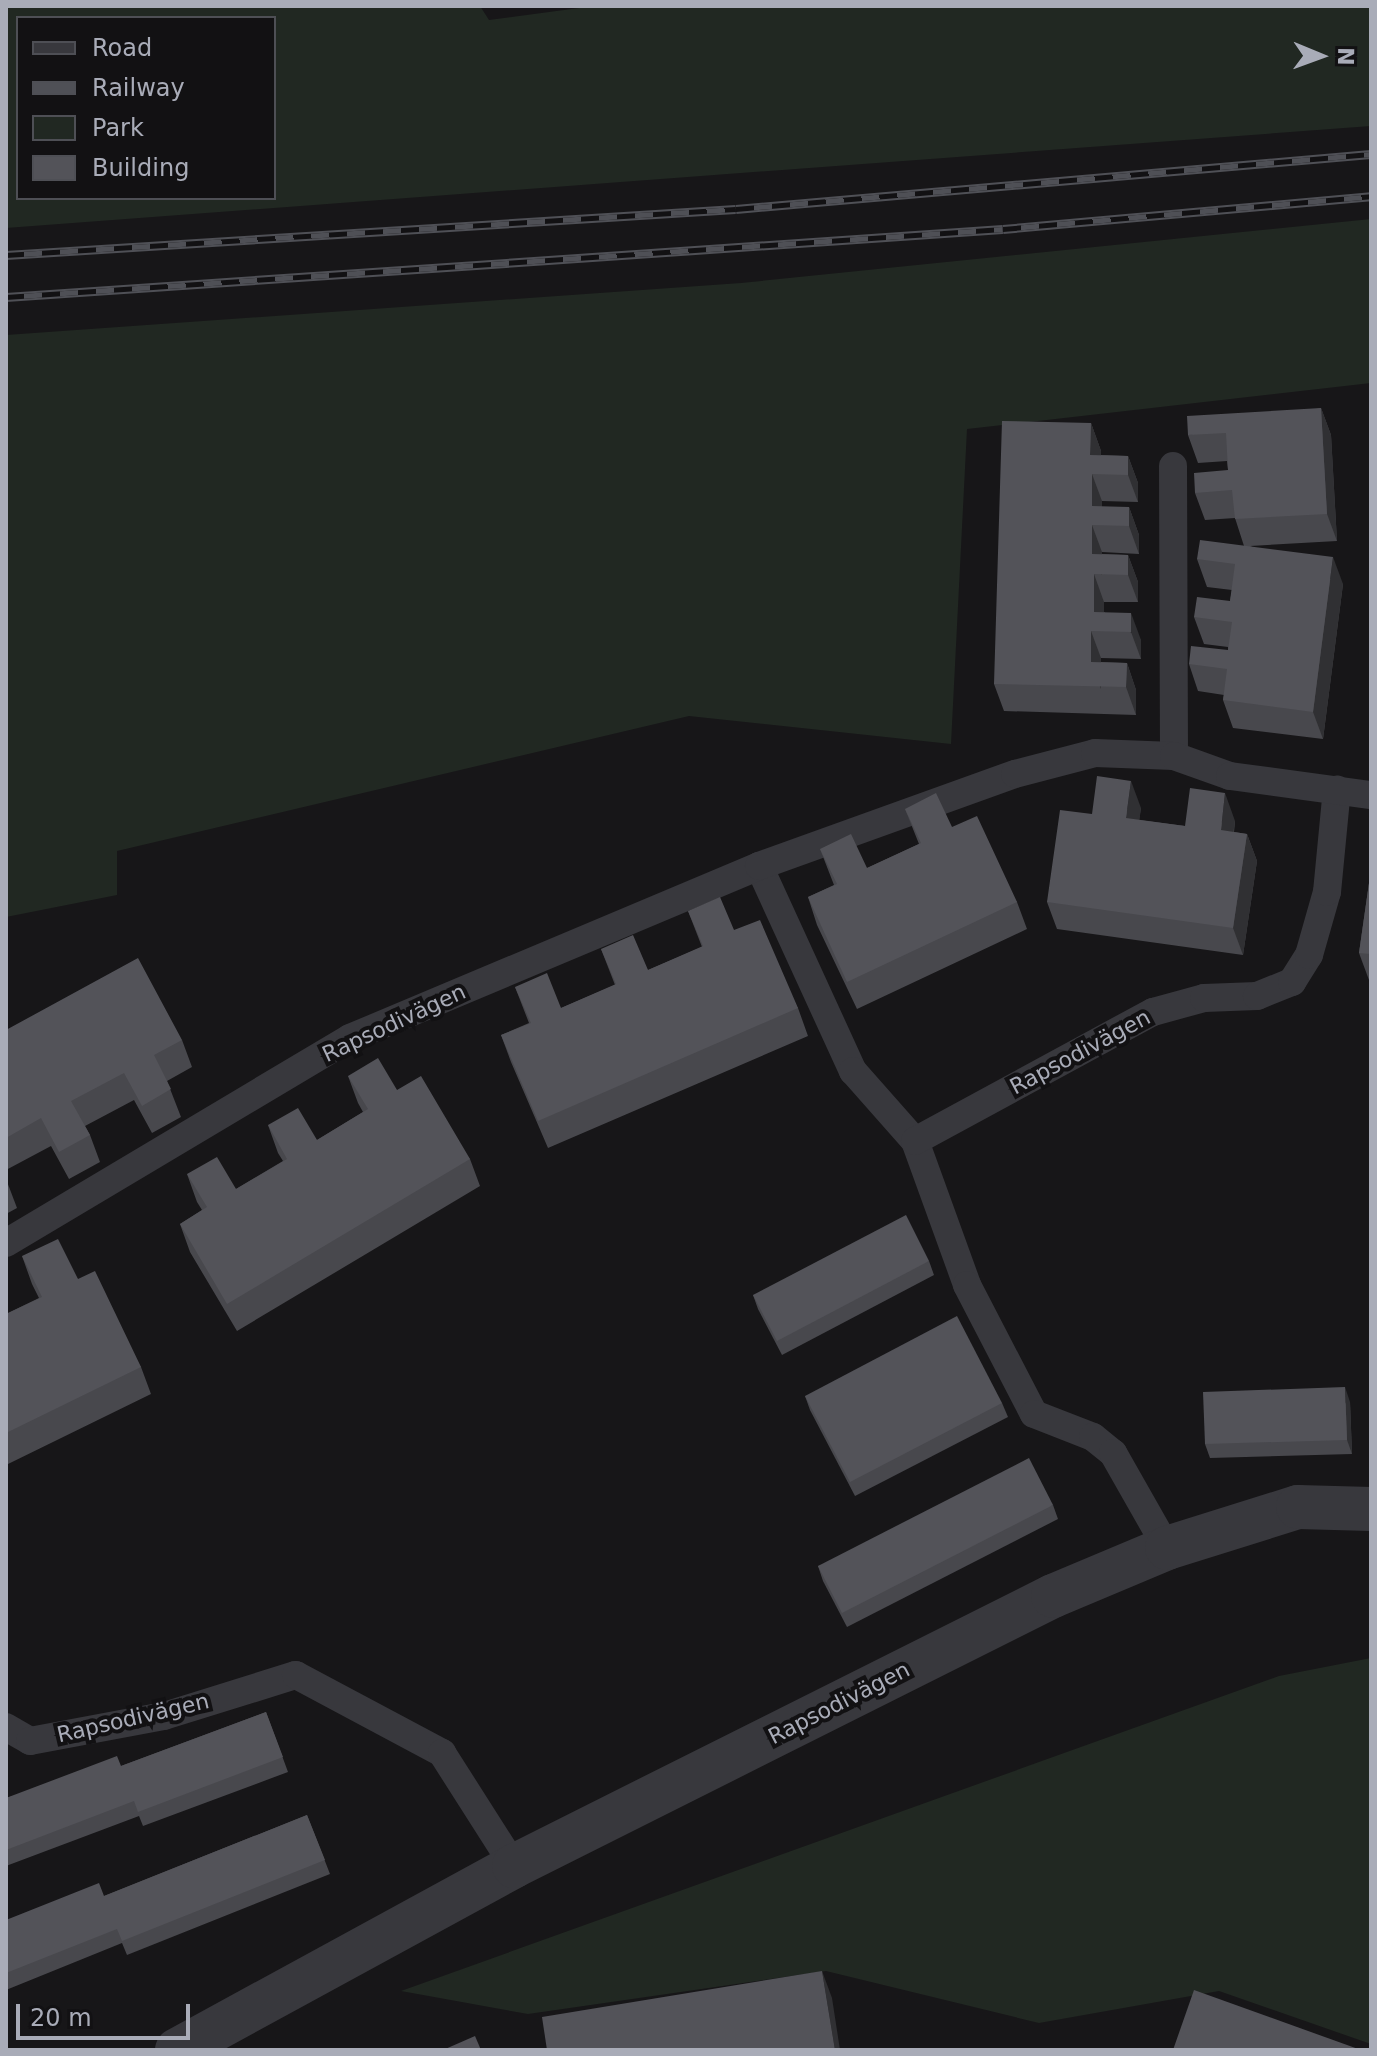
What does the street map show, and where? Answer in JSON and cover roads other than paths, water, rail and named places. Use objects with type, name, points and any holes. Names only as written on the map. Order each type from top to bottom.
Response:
[{"type":"street","name":"Rapsodivägen","points":[[177,2050],[514,1866],[1053,1596],[1167,1548],[1298,1507],[1371,1509]]},
{"type":"lane","points":[[1173,466],[1174,756]]},
{"type":"lane","name":"Rapsodivägen","points":[[6,1243],[350,1038],[759,866],[1015,774],[1095,753],[1174,756],[1230,776],[1371,795]]},
{"type":"lane","name":"Rapsodivägen","points":[[915,1141],[1153,1012],[1204,998],[1257,996],[1292,982],[1309,955],[1327,892],[1337,789]]},
{"type":"lane","points":[[759,866],[853,1071],[915,1141],[967,1285],[1034,1414],[1093,1437],[1113,1453],[1167,1548]]},
{"type":"lane","name":"Rapsodivägen","points":[[6,1727],[30,1741],[164,1716],[296,1675],[442,1753],[514,1866]]},
{"type":"railway","points":[[6,255],[736,209],[1371,154]]},
{"type":"railway","points":[[6,297],[1003,229],[1371,196]]}]
